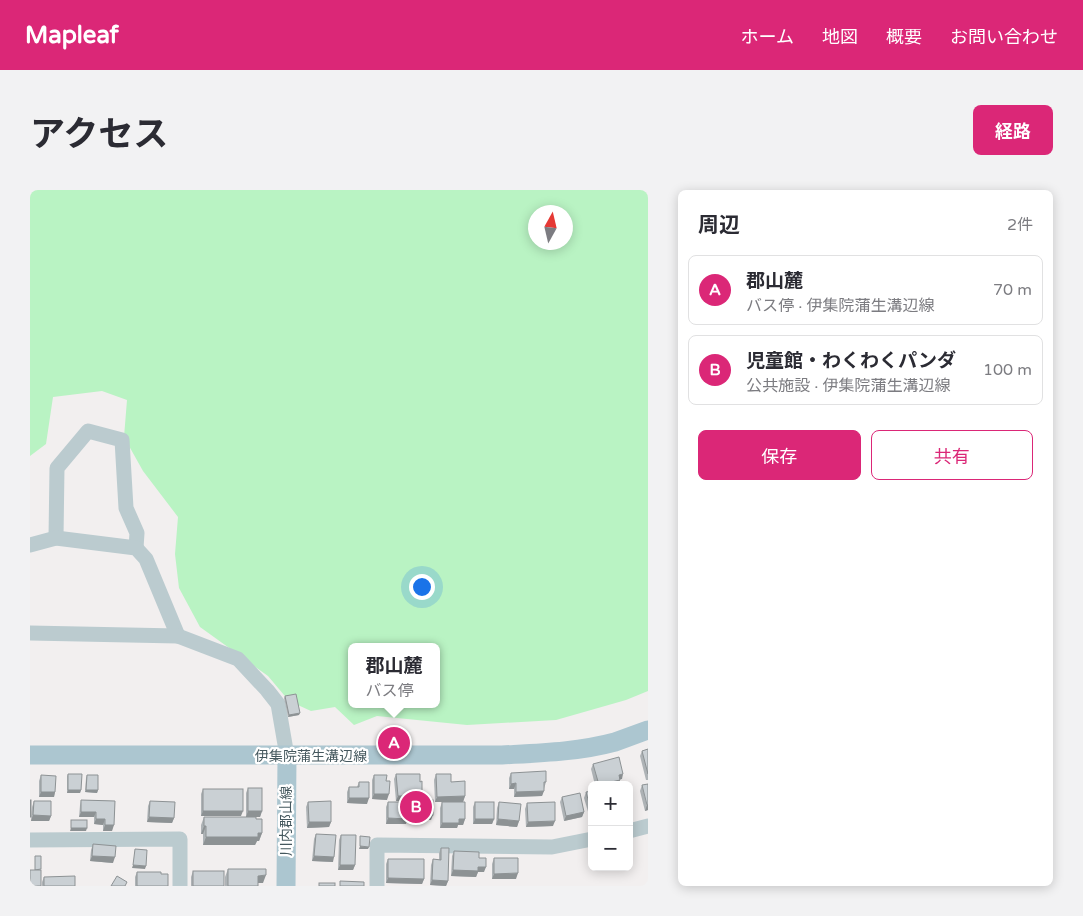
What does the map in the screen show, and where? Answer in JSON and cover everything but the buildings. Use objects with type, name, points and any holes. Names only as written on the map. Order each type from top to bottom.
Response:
[{"type":"main road","name":"伊集院蒲生溝辺線","points":[[30,755],[502,755],[556,752],[614,742],[648,730]]},
{"type":"main road","name":"川内郡山線","points":[[286,886],[287,756]]},
{"type":"street","points":[[56,538],[57,468],[88,431],[122,440],[126,508],[136,533],[136,548]]},
{"type":"street","points":[[30,545],[56,538],[136,548],[146,559],[178,636]]},
{"type":"street","points":[[30,633],[178,636],[238,659],[278,704],[287,756]]},
{"type":"street","points":[[633,830],[648,826]]},
{"type":"street","points":[[30,840],[180,840],[180,886]]},
{"type":"street","points":[[377,886],[377,845],[552,847],[588,840]]},
{"type":"green space","points":[[30,190],[648,190],[648,691],[626,700],[556,720],[467,725],[377,716],[354,725],[335,707],[311,711],[289,701],[268,676],[200,627],[179,588],[175,554],[178,517],[143,471],[124,437],[127,400],[102,391],[53,397],[46,444],[30,456]]},
{"type":"place","name":"郡山麓","points":[[394,743]]},
{"type":"place","name":"児童館・わくわくパンダ","points":[[416,807]]}]
